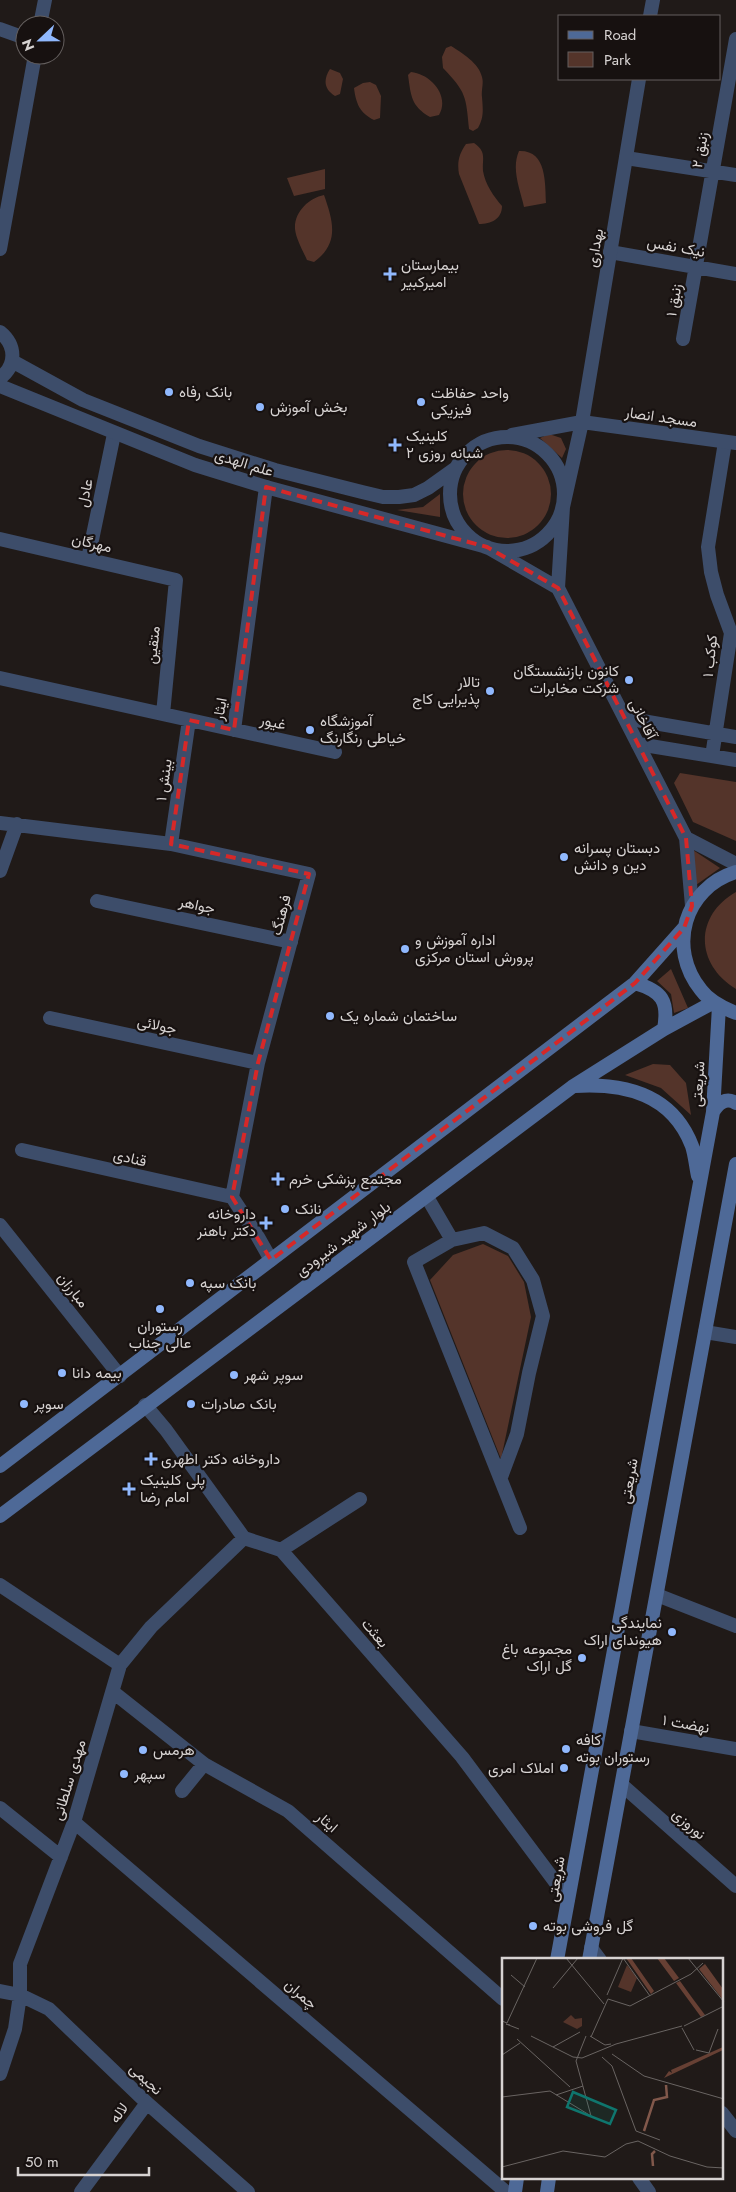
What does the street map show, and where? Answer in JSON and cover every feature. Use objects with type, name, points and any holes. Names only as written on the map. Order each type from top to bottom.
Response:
[{"type":"main road","points":[[736,872],[724,876],[705,888],[692,906],[684,928],[683,950],[689,972],[702,992],[716,1004],[736,1013]]},
{"type":"main road","name":"بلوار شهید شیرودی","points":[[0,1466],[635,983],[684,928]]},
{"type":"main road","points":[[635,983],[651,988],[662,998],[666,1014],[664,1029]]},
{"type":"main road","name":"بلوار شهید شیرودی","points":[[0,1516],[145,1405],[572,1087],[664,1029],[716,1004]]},
{"type":"main road","name":"شریعتی","points":[[557,1958],[713,1112],[716,1004]]},
{"type":"main road","points":[[572,1087],[603,1085],[636,1091],[656,1100],[674,1117],[692,1147],[700,1184]]},
{"type":"main road","points":[[713,1112],[717,1105],[724,1101],[732,1100],[736,1103]]},
{"type":"main road","points":[[590,1954],[736,1164]]},
{"type":"street","points":[[42,15],[45,0]]},
{"type":"street","points":[[650,15],[653,0]]},
{"type":"street","points":[[0,29],[15,34]]},
{"type":"street","name":"زنبق ۲","points":[[696,267],[736,39]]},
{"type":"street","points":[[0,249],[33,65]]},
{"type":"street","name":"بهداری","points":[[563,507],[582,422],[639,80]]},
{"type":"street","points":[[626,158],[736,175]]},
{"type":"street","name":"نیک نفس","points":[[610,252],[736,274]]},
{"type":"street","name":"زنبق ۱","points":[[683,339],[696,267]]},
{"type":"street","points":[[0,332],[11,345],[12,361],[7,372],[0,378]]},
{"type":"street","name":"علم الهدی","points":[[12,361],[83,400],[200,446],[276,470],[362,492],[383,497],[399,498],[414,495],[428,488],[456,468]]},
{"type":"street","name":"علم الهدی","points":[[0,386],[114,434],[195,465],[266,487],[487,548]]},
{"type":"street","name":"مسجد انصار","points":[[507,436],[582,422],[730,443]]},
{"type":"street","name":"عادل","points":[[88,559],[114,434]]},
{"type":"street","points":[[507,436],[524,439],[539,447],[552,458],[560,473],[564,490],[558,588],[470,538],[458,523],[451,505],[450,486],[456,468],[464,456],[476,446],[491,439],[507,436]]},
{"type":"street","name":"کوکب ۱","points":[[712,756],[734,634],[716,595],[708,547],[730,443]]},
{"type":"street","name":"ایثار","points":[[0,678],[234,730],[266,487]]},
{"type":"street","points":[[487,548],[506,551],[525,548],[542,539],[555,525],[563,507]]},
{"type":"street","name":"مهرگان","points":[[0,539],[176,580]]},
{"type":"street","name":"متقین","points":[[163,714],[176,580]]},
{"type":"street","name":"آقاخانی","points":[[558,588],[686,838]]},
{"type":"street","points":[[625,718],[736,737]]},
{"type":"street","name":"بینش ۱","points":[[171,844],[189,720]]},
{"type":"street","name":"غیور","points":[[234,730],[335,752]]},
{"type":"street","points":[[638,744],[736,760]]},
{"type":"street","name":"فرهنگ","points":[[0,823],[171,844],[308,874],[258,1063],[232,1197]]},
{"type":"street","points":[[0,871],[17,824]]},
{"type":"street","points":[[686,838],[736,864]]},
{"type":"street","points":[[686,838],[692,906]]},
{"type":"street","name":"جواهر","points":[[97,901],[290,942]]},
{"type":"street","name":"جولائی","points":[[50,1018],[258,1063]]},
{"type":"street","name":"قنادی","points":[[22,1150],[232,1197]]},
{"type":"street","points":[[427,1196],[452,1240]]},
{"type":"street","points":[[232,1197],[258,1236],[271,1260]]},
{"type":"street","name":"مبارزان","points":[[0,1225],[120,1376]]},
{"type":"street","points":[[501,1477],[517,1434],[528,1373],[543,1316],[533,1280],[513,1248],[484,1233],[452,1240],[414,1262],[520,1528]]},
{"type":"street","points":[[705,1332],[736,1337]]},
{"type":"street","points":[[145,1405],[166,1430],[244,1538],[281,1550],[360,1499]]},
{"type":"street","name":"مهدی سلطانی","points":[[0,2074],[15,2029],[20,1996],[20,1964],[74,1822],[120,1665],[151,1627],[244,1538]]},
{"type":"street","name":"بعثت","points":[[281,1550],[462,1757],[568,1899]]},
{"type":"street","points":[[0,1586],[120,1665]]},
{"type":"street","points":[[656,1595],[736,1626]]},
{"type":"street","name":"ایثار","points":[[113,1692],[204,1764],[288,1811],[502,1997]]},
{"type":"street","name":"نهضت ۱","points":[[632,1730],[736,1749]]},
{"type":"street","points":[[182,1791],[204,1764]]},
{"type":"street","name":"نوروزی","points":[[622,1785],[736,1886]]},
{"type":"street","points":[[0,1808],[61,1857]]},
{"type":"street","name":"چمران","points":[[74,1822],[506,2192]]},
{"type":"street","name":"نجیمی","points":[[0,1991],[20,1996],[49,2009],[147,2102],[248,2192]]},
{"type":"street","name":"لاله","points":[[81,2192],[147,2102]]},
{"type":"street","points":[[724,2116],[736,2131]]},
{"type":"street","points":[[640,2180],[649,2192]]},
{"type":"highlighted area","points":[[266,487],[487,547],[558,588],[686,838],[692,906],[684,928],[635,983],[271,1260],[232,1197],[258,1063],[309,874],[171,844],[189,720],[234,730]]},
{"type":"green space","points":[[451,46],[474,63],[482,77],[482,117],[478,128],[473,131],[469,129],[464,95],[443,68],[442,57],[446,48]]},
{"type":"green space","points":[[330,69],[340,73],[343,79],[340,94],[335,96],[326,84],[326,77]]},
{"type":"green space","points":[[411,72],[432,81],[437,87],[442,101],[439,115],[430,117],[415,104],[411,95],[408,75]]},
{"type":"green space","points":[[370,82],[376,85],[381,96],[380,118],[374,120],[365,114],[360,107],[354,88],[363,83]]},
{"type":"green space","points":[[474,143],[482,152],[483,171],[488,185],[502,206],[502,211],[495,220],[483,224],[479,224],[458,170],[459,158],[466,144]]},
{"type":"green space","points":[[519,151],[528,152],[540,162],[543,169],[546,203],[524,207],[516,172]]},
{"type":"green space","points":[[325,169],[325,189],[294,196],[287,178]]},
{"type":"green space","points":[[324,195],[332,223],[331,239],[328,247],[314,262],[307,260],[297,237],[295,223],[300,212],[308,203]]},
{"type":"green space","points":[[549,434],[561,438],[566,449],[562,458],[540,438]]},
{"type":"green space","points":[[498,450],[516,450],[532,457],[544,469],[551,485],[551,503],[544,519],[532,531],[516,538],[498,538],[482,531],[470,519],[463,503],[463,485],[470,469],[482,457]]},
{"type":"green space","points":[[440,494],[440,517],[397,510],[423,507]]},
{"type":"green space","points":[[680,773],[736,782],[736,841],[693,822],[674,783]]},
{"type":"green space","points":[[693,850],[720,868],[696,885]]},
{"type":"green space","points":[[736,892],[736,989],[723,979],[713,967],[707,954],[705,940],[707,927],[713,914],[722,902]]},
{"type":"green space","points":[[671,969],[688,1008],[674,1013],[671,994],[657,981]]},
{"type":"green space","points":[[653,1064],[670,1065],[686,1083],[691,1115],[661,1088],[625,1075]]},
{"type":"green space","points":[[483,1244],[508,1256],[524,1282],[531,1317],[501,1459],[430,1280],[453,1255]]},
{"type":"place","name":"بیمارستان امیرکبیر","points":[[390,274]]},
{"type":"place","name":"بانک رفاه","points":[[169,392]]},
{"type":"place","name":"واحد حفاظت فیزیکی","points":[[421,402]]},
{"type":"place","name":"بخش آموزش","points":[[260,407]]},
{"type":"place","name":"کلینیک شبانه روزی ۲","points":[[395,445]]},
{"type":"place","name":"کانون بازنشستگان شرکت مخابرات","points":[[629,680]]},
{"type":"place","name":"تالار پذیرایی کاج","points":[[490,691]]},
{"type":"place","name":"آموزشگاه خیاطی رنگارنگ","points":[[310,730]]},
{"type":"place","name":"دبستان پسرانه دین و دانش","points":[[564,857]]},
{"type":"place","name":"اداره آموزش و پرورش استان مرکزی","points":[[405,949]]},
{"type":"place","name":"ساختمان شماره یک","points":[[330,1016]]},
{"type":"place","name":"مجتمع پزشکی خرم","points":[[278,1179]]},
{"type":"place","name":"نانک","points":[[285,1209]]},
{"type":"place","name":"داروخانه دکتر باهنر","points":[[266,1223]]},
{"type":"place","name":"بانک سپه","points":[[190,1283]]},
{"type":"place","name":"رستوران عالی جناب","points":[[160,1309]]},
{"type":"place","name":"بیمه دانا","points":[[62,1373]]},
{"type":"place","name":"سوپر شهر","points":[[234,1375]]},
{"type":"place","name":"سوپر","points":[[24,1404]]},
{"type":"place","name":"بانک صادرات","points":[[191,1404]]},
{"type":"place","name":"داروخانه دکتر اطهری","points":[[151,1459]]},
{"type":"place","name":"پلی کلینیک امام رضا","points":[[129,1489]]},
{"type":"place","name":"نمایندگی هیوندای اراک","points":[[672,1632]]},
{"type":"place","name":"مجموعه باغ گل اراک","points":[[582,1658]]},
{"type":"place","name":"کافه رستوران بوته","points":[[566,1749]]},
{"type":"place","name":"هرمس","points":[[143,1750]]},
{"type":"place","name":"املاک امری","points":[[564,1768]]},
{"type":"place","name":"سپهر","points":[[124,1774]]},
{"type":"place","name":"گل فروشی بوته","points":[[533,1926]]}]
